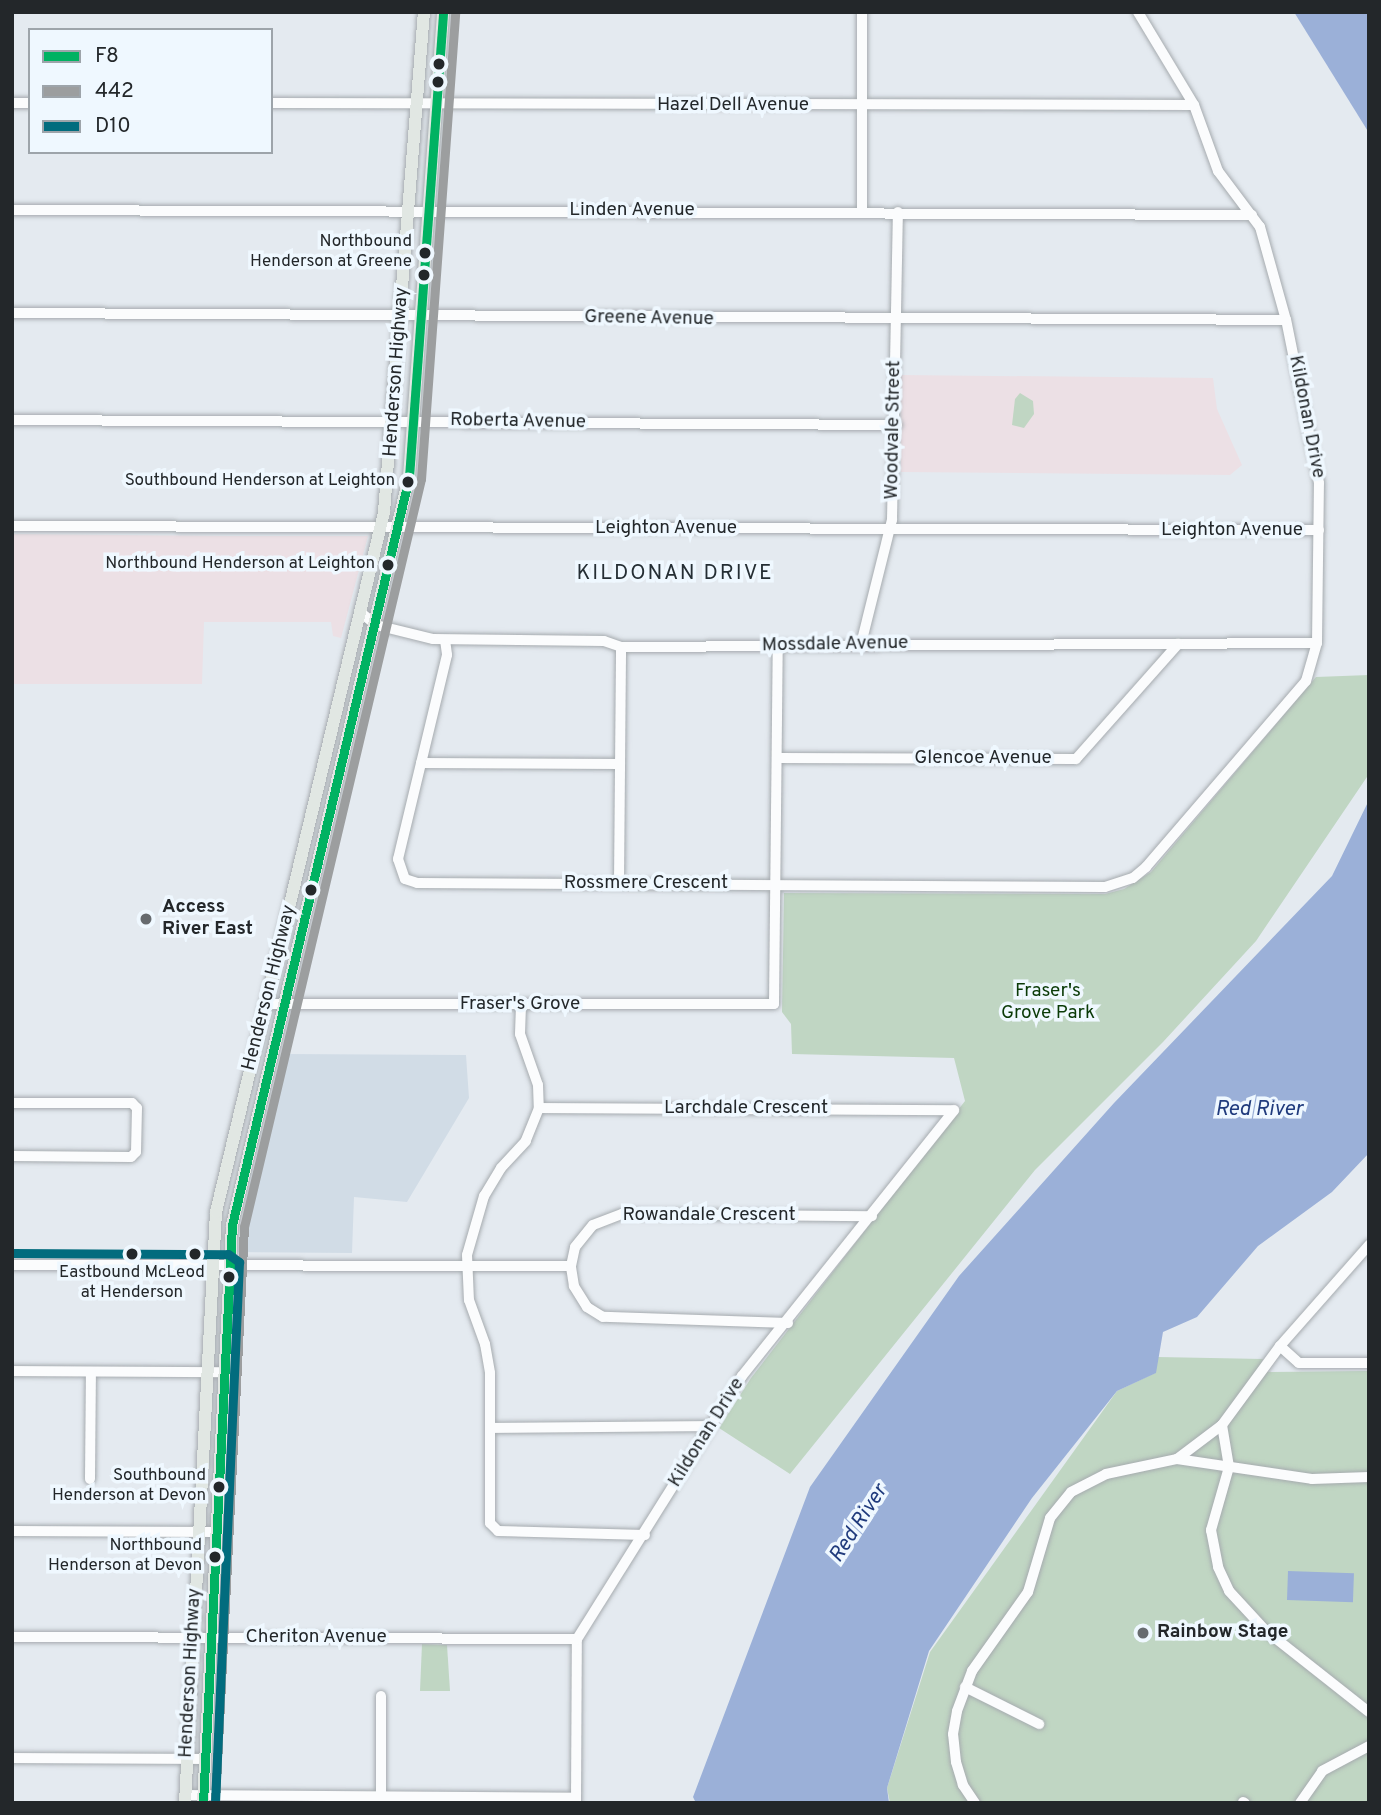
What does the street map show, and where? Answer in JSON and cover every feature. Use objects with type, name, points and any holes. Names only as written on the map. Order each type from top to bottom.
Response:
[{"type":"main road","name":"Henderson Highway","points":[[185,1799],[205,1372],[216,1212],[380,528],[393,421],[424,12]]},
{"type":"main road","name":"Henderson Highway","points":[[203,1800],[228,1266],[236,1198],[400,528],[412,421],[443,12]]},
{"type":"main road","points":[[337,709],[354,713]]},
{"type":"main road","points":[[312,813],[330,816]]},
{"type":"main road","points":[[233,1137],[249,1150]]},
{"type":"street","points":[[862,12],[862,212]]},
{"type":"street","name":"Kildonan Drive","points":[[1133,878],[1306,681],[1317,643],[1319,530],[1319,483],[1286,320],[1260,227],[1218,171],[1194,105],[1138,12]]},
{"type":"street","name":"Hazel Dell Avenue","points":[[273,103],[1194,105]]},
{"type":"street","name":"Linden Avenue","points":[[12,210],[1252,215]]},
{"type":"street","name":"Woodvale Street","points":[[860,645],[890,531],[897,425],[894,321],[898,212]]},
{"type":"street","name":"Greene Avenue","points":[[12,313],[894,321],[1286,320]]},
{"type":"street","name":"Roberta Avenue","points":[[12,420],[897,425]]},
{"type":"street","name":"Leighton Avenue","points":[[12,526],[890,531],[1319,530]]},
{"type":"street","name":"Mossdale Avenue","points":[[360,612],[376,625],[444,640],[604,641],[621,647],[1317,643]]},
{"type":"street","name":"Rossmere Crescent","points":[[444,640],[447,655],[398,859],[405,879],[417,883],[1105,887],[1133,878]]},
{"type":"street","name":"Glencoe Avenue","points":[[778,758],[1076,759],[1178,643]]},
{"type":"street","points":[[620,883],[621,647]]},
{"type":"street","points":[[776,886],[778,647]]},
{"type":"street","points":[[421,763],[620,764]]},
{"type":"street","name":"Fraser's Grove","points":[[266,1004],[774,1004],[776,886]]},
{"type":"street","points":[[521,1005],[520,1034],[538,1085],[539,1108],[526,1141],[500,1168],[484,1196],[474,1220],[467,1268],[469,1300],[488,1358],[492,1529],[645,1535]]},
{"type":"street","points":[[12,1103],[132,1103],[137,1108],[136,1152],[131,1157],[12,1156]]},
{"type":"street","name":"Larchdale Crescent","points":[[539,1108],[954,1110]]},
{"type":"street","name":"Kildonan Drive","points":[[577,1639],[645,1535],[742,1377],[788,1323],[954,1110]]},
{"type":"street","name":"Rowandale Crescent","points":[[571,1266],[575,1247],[588,1228],[614,1215],[872,1216]]},
{"type":"street","points":[[1177,1459],[1222,1425],[1280,1346],[1368,1246]]},
{"type":"street","points":[[12,1265],[467,1268],[571,1266],[581,1299],[596,1314],[610,1319],[788,1323]]},
{"type":"street","points":[[1280,1346],[1299,1363],[1369,1363]]},
{"type":"street","points":[[12,1371],[223,1372]]},
{"type":"street","points":[[90,1479],[91,1372]]},
{"type":"street","points":[[1222,1425],[1228,1467],[1211,1530],[1218,1567],[1230,1591],[1265,1630],[1369,1712]]},
{"type":"street","points":[[490,1428],[711,1426]]},
{"type":"street","points":[[975,1803],[963,1785],[953,1734],[965,1687],[1028,1592],[1046,1528],[1062,1501],[1092,1479],[1177,1459],[1318,1479],[1369,1477]]},
{"type":"street","points":[[12,1531],[215,1532]]},
{"type":"street","name":"Cheriton Avenue","points":[[12,1637],[577,1639]]},
{"type":"street","points":[[185,1799],[381,1797],[576,1800],[577,1639]]},
{"type":"street","points":[[965,1687],[1039,1724]]},
{"type":"street","points":[[381,1696],[381,1797]]},
{"type":"street","points":[[1300,1803],[1322,1771],[1369,1746]]},
{"type":"street","points":[[12,1758],[205,1759]]},
{"type":"shaded area","points":[[900,375],[1213,378],[1217,409],[1242,465],[1230,475],[901,472]]},
{"type":"shaded area","points":[[12,534],[368,536],[341,638],[333,636],[331,622],[204,622],[202,684],[12,684]]},
{"type":"shaded area","points":[[284,1054],[466,1055],[469,1098],[407,1202],[354,1197],[352,1253],[238,1252],[245,1203]]},
{"type":"green space","points":[[1020,393],[1033,401],[1034,414],[1024,428],[1012,425],[1015,399]]},
{"type":"green space","name":"Fraser's Grove Park","points":[[1369,675],[1369,774],[1256,941],[1163,1042],[1035,1170],[790,1474],[719,1428],[751,1378],[965,1101],[954,1058],[792,1054],[791,1024],[782,1012],[784,893],[1105,894],[1124,889],[1151,872],[1316,677]]},
{"type":"green space","points":[[1158,1357],[1263,1359],[1257,1372],[1369,1371],[1369,1803],[890,1803],[887,1788],[930,1652],[1117,1391],[1155,1373]]},
{"type":"green space","points":[[422,1644],[447,1645],[450,1691],[420,1691]]},
{"type":"water","points":[[1294,12],[1369,12],[1369,133]]},
{"type":"water","name":"Red River","points":[[1369,800],[1369,1153],[1332,1192],[1258,1246],[1197,1317],[1163,1332],[1156,1373],[1117,1391],[1032,1498],[929,1651],[887,1788],[889,1803],[696,1803],[693,1797],[810,1487],[959,1276],[1114,1103],[1332,876]]},
{"type":"water","points":[[1288,1571],[1354,1573],[1353,1602],[1287,1600]]},
{"type":"transit line","name":"F8","points":[[203,1803],[232,1225],[409,477],[443,12]]},
{"type":"transit line","name":"442","points":[[215,1803],[244,1227],[421,479],[455,13]]},
{"type":"transit line","name":"D10","points":[[12,1253],[228,1254],[239,1262],[215,1803]]},
{"type":"place","name":"Northbound Henderson at Greene","points":[[425,253]]},
{"type":"place","name":"Southbound Henderson at Leighton","points":[[408,482]]},
{"type":"place","name":"Northbound Henderson at Leighton","points":[[388,565]]},
{"type":"place","name":"Access River East","points":[[146,919]]},
{"type":"place","name":"Eastbound McLeod at Henderson","points":[[132,1254]]},
{"type":"place","name":"Southbound Henderson at Devon","points":[[219,1487]]},
{"type":"place","name":"Northbound Henderson at Devon","points":[[215,1557]]},
{"type":"place","name":"Rainbow Stage","points":[[1143,1633]]},
{"type":"district","name":"KILDONAN DRIVE","points":[[675,574]]}]
